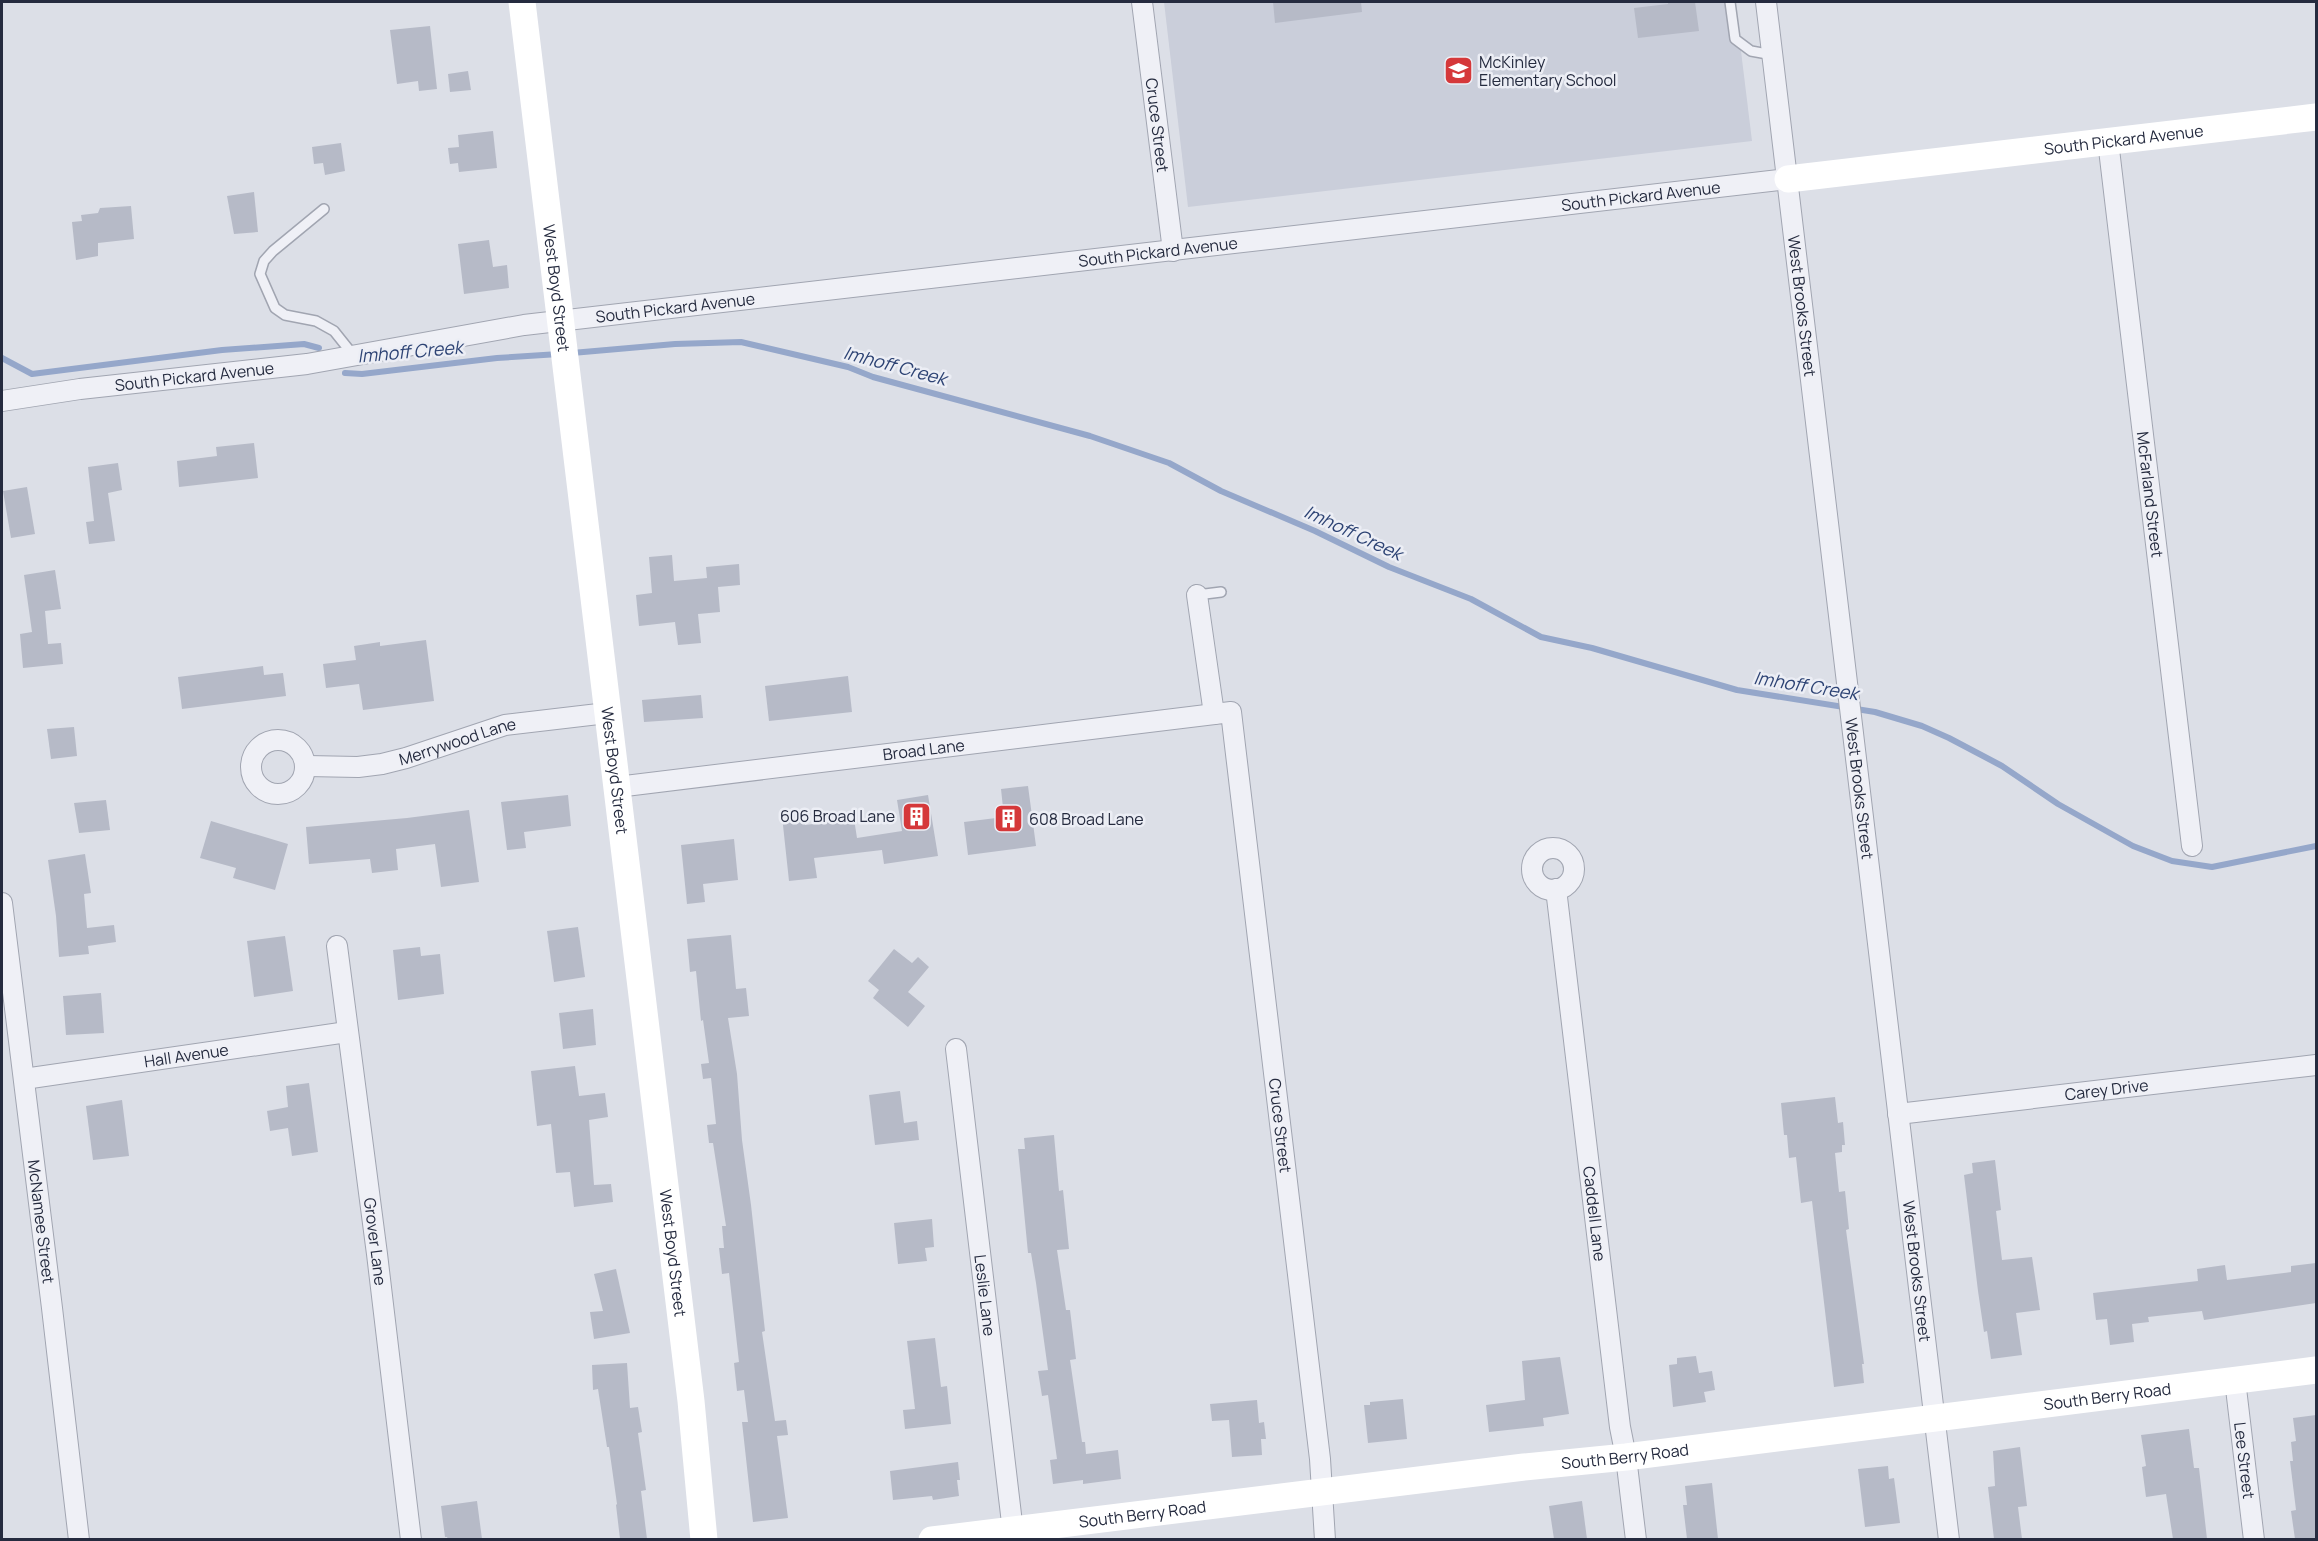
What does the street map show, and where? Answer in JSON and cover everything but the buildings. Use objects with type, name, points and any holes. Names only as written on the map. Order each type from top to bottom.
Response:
[{"type":"street","name":"West Boyd Street","points":[[522,2],[690,1401],[704,1539]]},
{"type":"street","name":"Cruce Street","points":[[1142,2],[1173,251]]},
{"type":"street","name":"West Brooks Street","points":[[1767,2],[1949,1539]]},
{"type":"street","name":"South Pickard Avenue","points":[[2,401],[80,389],[307,363],[524,325],[561,327],[1173,251],[2316,117]]},
{"type":"street","name":"McFarland Street","points":[[2108,141],[2192,846]]},
{"type":"street","name":"Cruce Street","points":[[1197,595],[1223,713],[1318,1447],[1325,1539]]},
{"type":"street","name":"Merrywood Lane","points":[[307,766],[358,767],[382,764],[505,725],[608,713]]},
{"type":"street","name":"Broad Lane","points":[[617,787],[1223,713]]},
{"type":"street","name":"Caddell Lane","points":[[1556,889],[1620,1426],[1636,1539]]},
{"type":"street","name":"McNamee Street","points":[[2,903],[79,1539]]},
{"type":"street","name":"Grover Lane","points":[[337,946],[411,1539]]},
{"type":"street","name":"Hall Avenue","points":[[24,1079],[348,1032]]},
{"type":"street","name":"Leslie Lane","points":[[956,1049],[1014,1535]]},
{"type":"street","name":"Carey Drive","points":[[1898,1113],[2316,1065]]},
{"type":"street","name":"South Berry Road","points":[[932,1539],[1014,1535],[1524,1467],[1626,1457],[1934,1416],[2316,1370]]},
{"type":"street","name":"Lee Street","points":[[2235,1380],[2254,1539]]},
{"type":"lane","points":[[1730,2],[1735,39],[1751,51],[1773,55]]},
{"type":"lane","points":[[324,209],[273,251],[264,261],[260,274],[275,308],[285,315],[316,321],[334,331],[354,356]]},
{"type":"lane","points":[[1197,595],[1221,592]]},
{"type":"shaded area","name":"McKinley Elementary School","points":[[1164,2],[1735,2],[1752,141],[1188,207]]},
{"type":"waterway","name":"Imhoff Creek","points":[[572,353],[675,344],[741,342],[848,367],[873,377],[1090,436],[1169,463],[1221,491],[1315,531],[1389,567],[1471,599],[1541,637],[1592,648],[1737,690],[1875,712],[1922,726],[2002,766],[2058,804],[2133,846],[2172,861],[2212,867],[2316,846]]},
{"type":"waterway","name":"Imhoff Creek","points":[[2,358],[32,374],[222,350],[304,344],[319,348]]},
{"type":"waterway","name":"Imhoff Creek","points":[[345,373],[362,374],[497,358],[559,354]]},
{"type":"place","name":"McKinley Elementary School","points":[[1458,71]]},
{"type":"place","name":"606 Broad Lane","points":[[916,816]]},
{"type":"place","name":"608 Broad Lane","points":[[1008,819]]}]
